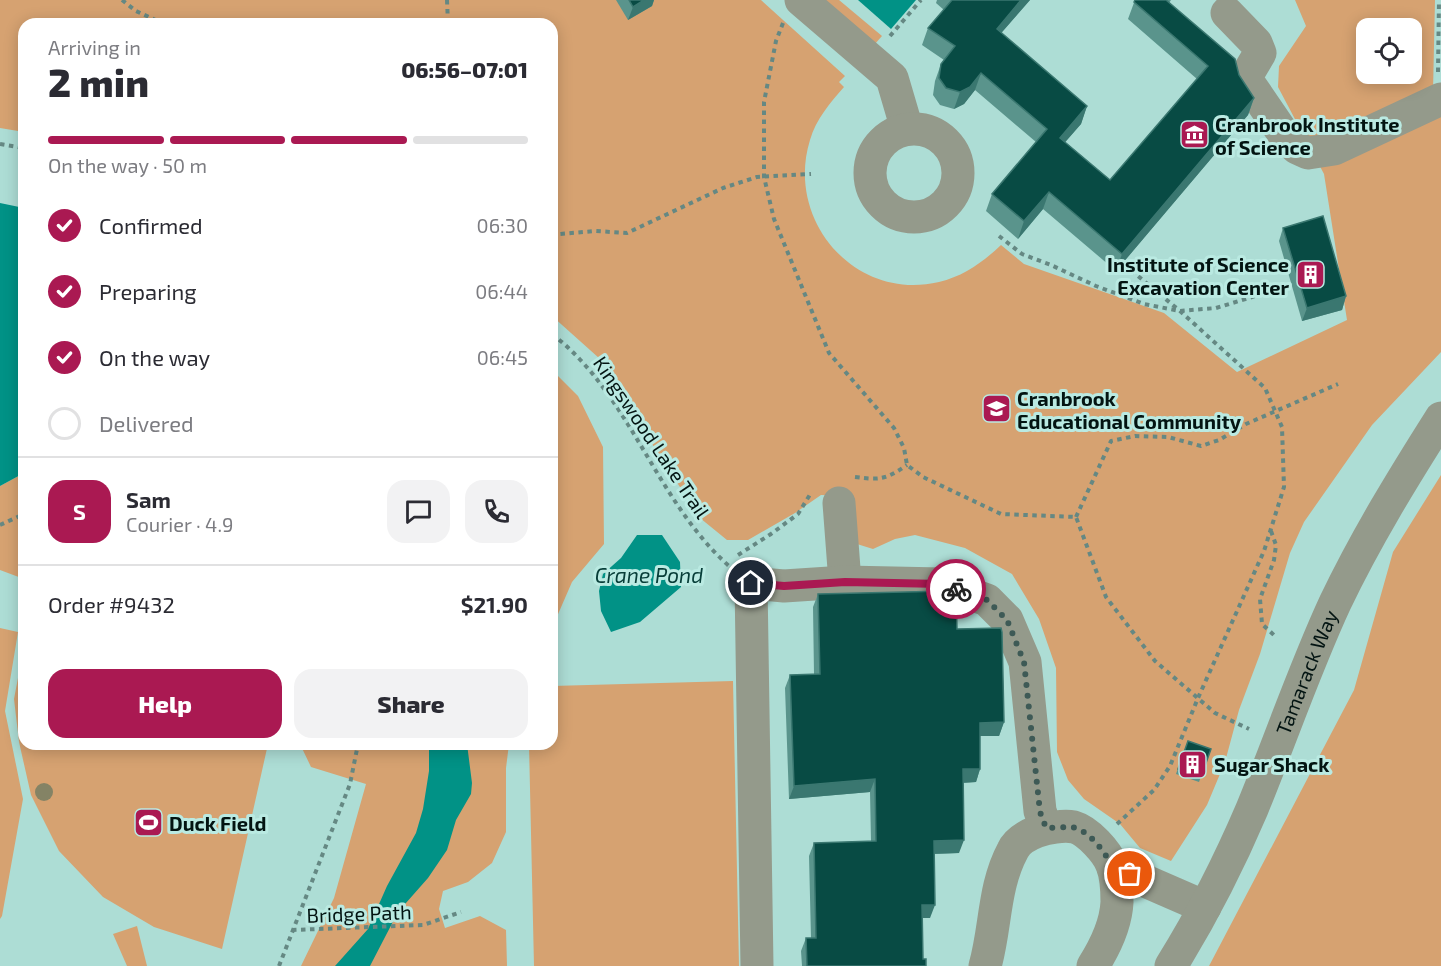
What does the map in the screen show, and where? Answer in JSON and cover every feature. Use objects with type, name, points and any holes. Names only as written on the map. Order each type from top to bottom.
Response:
[{"type":"street","points":[[793,9],[892,78],[907,129]]},
{"type":"street","points":[[1227,13],[1256,43],[1260,53],[1247,75],[1248,82],[1287,140],[1308,153],[1334,149],[1439,88]]},
{"type":"street","name":"Tamarack Way","points":[[1171,966],[1204,907],[1251,810],[1315,650],[1344,586],[1392,495],[1441,418]]},
{"type":"street","points":[[839,503],[845,582]]},
{"type":"street","points":[[757,966],[751,583],[784,586],[845,582],[942,584],[987,600],[1007,620],[1024,662],[1040,812],[1046,828]]},
{"type":"street","points":[[985,966],[990,948],[997,894],[1013,849],[1027,835],[1046,828],[1074,827],[1093,839],[1105,851],[1113,867],[1117,903],[1112,929],[1094,966]]},
{"type":"street","points":[[1113,867],[1204,907]]},
{"type":"path","points":[[122,0],[136,11],[151,18]]},
{"type":"path","points":[[447,0],[448,18]]},
{"type":"path","points":[[890,36],[921,0]]},
{"type":"path","points":[[1439,0],[1439,88]]},
{"type":"path","points":[[793,9],[776,41],[764,102],[764,177],[774,219],[829,353],[894,428],[904,448],[907,465],[923,477],[1001,514],[1076,517]]},
{"type":"path","points":[[0,144],[18,147]]},
{"type":"path","points":[[558,235],[596,231],[627,232],[723,188],[757,177],[811,174]]},
{"type":"path","points":[[999,236],[1022,254],[1096,286],[1144,303],[1180,310],[1216,308],[1285,287]]},
{"type":"path","points":[[1111,829],[1154,790],[1170,766],[1264,552],[1284,487],[1282,427],[1265,388],[1180,310],[1126,266]]},
{"type":"path","name":"Kingswood Lake Trail","points":[[558,339],[573,351],[602,385],[672,499],[691,524],[725,563],[751,583]]},
{"type":"path","points":[[1249,729],[1215,713],[1155,661],[1106,597],[1076,517],[1111,441],[1136,436],[1168,437],[1201,446],[1219,440],[1246,424],[1338,384]]},
{"type":"path","points":[[0,525],[18,517]]},
{"type":"path","points":[[1271,531],[1276,545],[1274,560],[1260,599],[1262,624],[1276,638]]},
{"type":"path","points":[[279,966],[350,784],[357,750]]},
{"type":"path","name":"Bridge Path","points":[[292,930],[423,925],[461,912]]},
{"type":"shaded area","points":[[0,0],[761,0],[845,76],[839,82],[844,87],[824,112],[813,132],[805,170],[808,199],[818,225],[834,249],[855,267],[880,280],[908,285],[939,282],[973,268],[1001,245],[1024,264],[1164,313],[1237,372],[1347,320],[1324,174],[1278,87],[1279,66],[1306,26],[1295,0],[1435,0],[1433,91],[1441,108],[1441,352],[1372,425],[1304,522],[1290,553],[1260,654],[1239,710],[1225,762],[1207,805],[1171,861],[1140,848],[1120,824],[1084,799],[1068,780],[1057,752],[1056,668],[1039,619],[1012,574],[965,548],[915,535],[895,539],[873,549],[857,544],[849,496],[821,495],[748,540],[727,540],[700,518],[643,430],[609,367],[558,321],[558,18],[18,18],[18,131],[0,128]]},
{"type":"shaded area","points":[[821,0],[839,0],[882,36],[874,45]]},
{"type":"shaded area","points":[[558,376],[578,396],[603,447],[604,544],[572,582],[558,614]]},
{"type":"shaded area","points":[[1441,475],[1441,966],[1209,966],[1354,690],[1393,552]]},
{"type":"shaded area","points":[[18,476],[18,577],[0,570],[0,486]]},
{"type":"shaded area","points":[[0,628],[18,632],[5,711],[23,799],[0,919]]},
{"type":"shaded area","name":"Duck Field","points":[[18,678],[18,733],[14,699]]},
{"type":"shaded area","points":[[733,681],[739,966],[534,966],[529,750],[558,750],[558,686]]},
{"type":"shaded area","name":"Duck Field","points":[[21,750],[267,750],[222,949],[154,927],[103,897],[59,851],[31,795]]},
{"type":"shaded area","points":[[303,750],[508,750],[506,832],[492,863],[468,882],[443,891],[439,909],[445,928],[480,916],[506,930],[507,966],[301,966],[334,898],[366,784],[311,767]]},
{"type":"shaded area","points":[[137,926],[147,966],[127,966],[113,934]]},
{"type":"water","points":[[858,0],[916,0],[891,29]]},
{"type":"water","points":[[0,203],[18,207],[18,476],[0,486]]},
{"type":"water","name":"Crane Pond","points":[[637,535],[662,535],[680,562],[681,587],[640,622],[611,632],[601,611],[599,591],[603,574],[621,558]]},
{"type":"water","points":[[429,750],[468,750],[472,783],[471,794],[456,820],[447,850],[428,878],[398,912],[370,966],[335,966],[368,929],[387,886],[416,833],[423,809],[429,771]]},
{"type":"building","points":[[629,0],[644,0],[633,7]]},
{"type":"building","name":"Cranbrook Institute of Science","points":[[952,0],[1021,0],[997,29],[1087,106],[1060,138],[1110,180],[1208,66],[1134,2],[1135,0],[1166,0],[1235,59],[1239,75],[1254,98],[1122,254],[1049,192],[1024,221],[992,194],[1047,129],[981,73],[970,87],[960,92],[946,88],[939,78],[941,64],[955,46],[928,28]]},
{"type":"building","name":"Institute of Science Excavation Center","points":[[1323,216],[1346,296],[1307,308],[1283,228]]},
{"type":"building","points":[[948,591],[956,594],[957,629],[1001,628],[1004,722],[980,723],[980,769],[963,769],[964,840],[934,841],[935,905],[922,905],[923,959],[926,959],[926,966],[807,966],[806,938],[816,938],[814,843],[876,841],[875,779],[794,786],[790,675],[820,674],[818,594]]},
{"type":"building","name":"Sugar Shack","points":[[1188,741],[1211,749],[1201,777],[1178,769]]},
{"type":"way so far","points":[[956,589],[987,600],[1007,620],[1024,662],[1040,812],[1046,828],[1074,827],[1093,839],[1105,851],[1113,867],[1130,874]]},
{"type":"place","name":"Cranbrook Institute of Science","points":[[1194,135]]},
{"type":"place","name":"Institute of Science Excavation Center","points":[[1310,275]]},
{"type":"place","name":"Cranbrook Educational Community","points":[[996,409]]},
{"type":"place","name":"Sugar Shack","points":[[1193,764]]},
{"type":"place","name":"Duck Field","points":[[148,823]]},
{"type":"route","points":[[751,583],[784,586],[845,582],[942,584],[956,589]]}]
